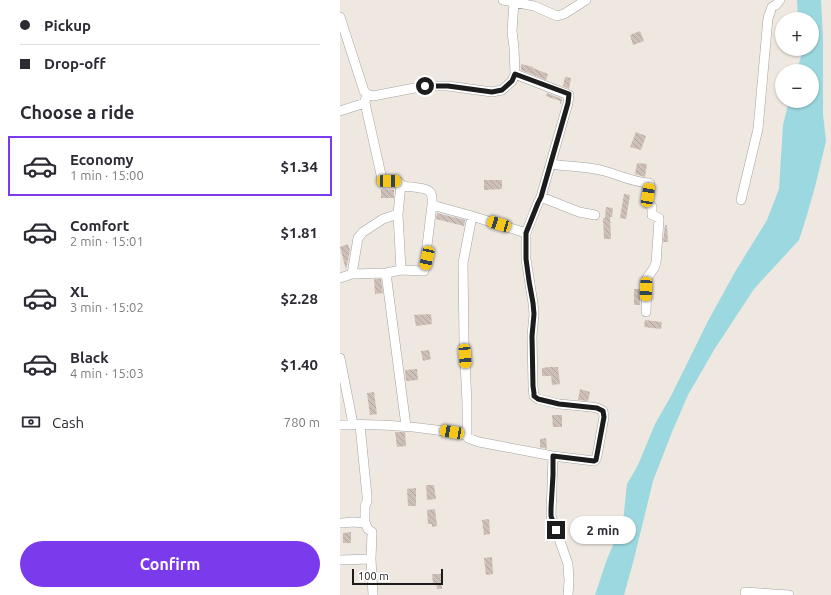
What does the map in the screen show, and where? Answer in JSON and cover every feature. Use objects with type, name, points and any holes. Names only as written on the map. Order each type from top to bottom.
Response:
[{"type":"street","points":[[503,0],[525,2],[558,16],[564,14],[586,0]]},
{"type":"street","points":[[741,200],[758,128],[768,18],[772,7],[780,0]]},
{"type":"street","points":[[340,111],[373,96],[425,86],[448,86],[492,92],[502,90],[507,86],[515,74],[512,31],[514,2]]},
{"type":"street","points":[[340,17],[364,91],[382,179],[398,181],[401,186],[398,214],[401,270]]},
{"type":"street","points":[[340,425],[356,424],[406,426],[437,429],[467,435],[468,438],[479,442],[553,456],[596,460],[603,425],[603,411],[597,408],[559,404],[538,399],[534,396],[533,386],[532,336],[534,314],[526,259],[526,233],[541,197],[568,103],[569,94],[515,74]]},
{"type":"street","points":[[551,164],[592,168],[650,184],[647,202],[652,207],[652,215],[660,220],[656,263],[647,278],[646,312]]},
{"type":"street","points":[[340,278],[352,274],[386,273],[401,270],[424,271],[427,258],[426,254],[432,205],[431,192],[420,188],[401,186]]},
{"type":"street","points":[[541,197],[579,212],[595,215]]},
{"type":"street","points":[[432,205],[526,233]]},
{"type":"street","points":[[352,274],[358,238],[363,232],[383,219],[398,214]]},
{"type":"street","points":[[467,435],[463,263],[472,216]]},
{"type":"street","points":[[386,273],[406,426]]},
{"type":"street","points":[[340,358],[341,369],[356,424],[367,496],[365,506],[365,523],[368,529],[372,532],[371,559],[373,595]]},
{"type":"street","points":[[553,456],[551,516],[569,567],[568,595]]},
{"type":"street","points":[[342,523],[365,523]]},
{"type":"street","points":[[340,560],[371,559]]},
{"type":"street","points":[[745,592],[789,595]]},
{"type":"water","points":[[797,0],[821,0],[823,38],[823,114],[826,141],[816,183],[799,240],[754,289],[714,350],[688,395],[653,481],[624,595],[595,595],[607,559],[623,522],[627,484],[638,465],[655,424],[671,396],[708,321],[735,272],[767,220],[779,189],[783,125],[787,108],[819,108],[819,64],[799,64],[801,56],[819,56],[819,12],[798,12]]},
{"type":"building","points":[[640,31],[644,41],[633,45],[630,35]]},
{"type":"building","points":[[521,64],[533,67],[548,74],[546,80],[521,70]]},
{"type":"building","points":[[565,77],[571,78],[569,89],[563,86]]},
{"type":"building","points":[[547,93],[562,99],[561,104],[560,101],[546,96]]},
{"type":"building","points":[[636,132],[646,136],[641,150],[630,147]]},
{"type":"building","points":[[637,163],[647,164],[645,177],[635,174]]},
{"type":"building","points":[[484,180],[502,180],[502,189],[484,190]]},
{"type":"building","points":[[381,189],[394,190],[394,198],[381,198]]},
{"type":"building","points":[[624,194],[630,195],[626,219],[620,218]]},
{"type":"building","points":[[606,207],[613,208],[612,217],[610,217],[611,239],[604,239],[603,218],[605,218]]},
{"type":"building","points":[[437,213],[465,220],[464,226],[436,219]]},
{"type":"building","points":[[665,225],[667,225],[668,242],[663,242]]},
{"type":"building","points":[[348,244],[350,250],[346,270],[340,247]]},
{"type":"building","points":[[374,279],[381,279],[383,293],[375,294]]},
{"type":"building","points":[[634,289],[640,289],[640,305],[634,305]]},
{"type":"building","points":[[431,314],[432,324],[416,326],[414,315]]},
{"type":"building","points":[[645,320],[662,322],[661,329],[644,327]]},
{"type":"building","points":[[429,350],[431,359],[423,361],[421,351]]},
{"type":"building","points":[[558,367],[560,384],[552,385],[551,376],[542,376],[542,368]]},
{"type":"building","points":[[417,369],[418,380],[406,381],[405,370]]},
{"type":"building","points":[[580,389],[590,392],[588,401],[578,400]]},
{"type":"building","points":[[374,392],[377,414],[370,415],[367,393]]},
{"type":"building","points":[[552,415],[562,415],[562,427],[553,427]]},
{"type":"building","points":[[395,432],[405,432],[406,446],[397,447]]},
{"type":"building","points":[[546,438],[547,449],[540,447],[540,439]]},
{"type":"building","points":[[426,485],[434,485],[436,499],[427,500]]},
{"type":"building","points":[[416,488],[416,506],[408,506],[407,489]]},
{"type":"building","points":[[435,509],[437,526],[432,527],[432,524],[428,524],[427,510]]},
{"type":"building","points":[[489,519],[490,534],[484,535],[482,520]]},
{"type":"building","points":[[351,532],[351,543],[343,543],[343,533]]},
{"type":"building","points":[[492,557],[493,574],[486,575],[484,558]]},
{"type":"building","points":[[432,574],[441,574],[442,589],[437,589],[436,584],[433,584]]},
{"type":"route","points":[[425,86],[448,86],[497,92],[507,86],[512,81],[515,74],[569,94],[568,103],[541,197],[526,233],[526,259],[534,314],[532,336],[534,396],[538,399],[559,404],[597,408],[603,411],[604,417],[598,456],[596,460],[553,456],[551,516],[556,530]]}]
